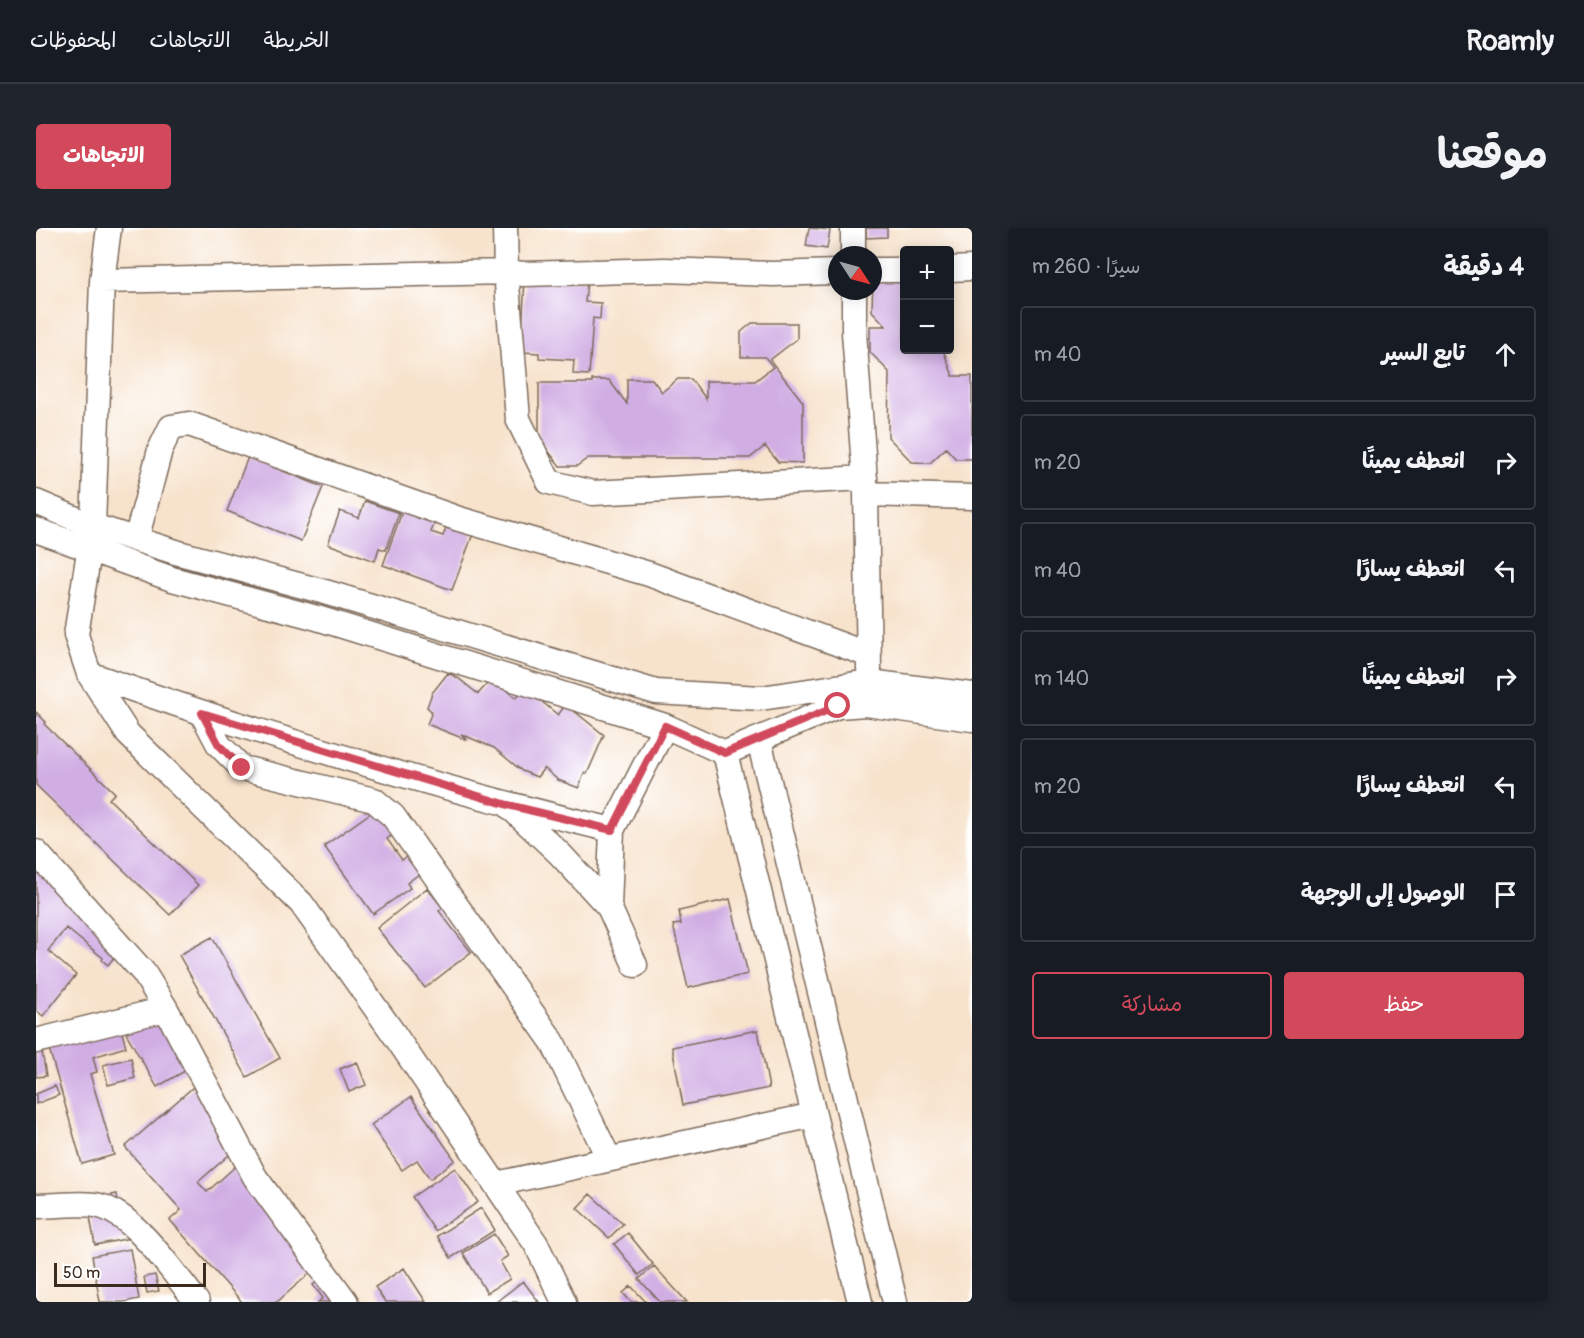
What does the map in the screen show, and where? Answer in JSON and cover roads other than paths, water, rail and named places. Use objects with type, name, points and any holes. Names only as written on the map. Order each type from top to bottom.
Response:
[{"type":"street","points":[[109,228],[102,280],[93,526],[76,635],[89,674],[128,734],[301,903],[394,1034],[536,1244],[564,1302]]},
{"type":"street","points":[[505,228],[506,272],[518,419],[549,482],[592,493],[865,486],[972,497]]},
{"type":"street","points":[[853,228],[853,246]]},
{"type":"street","points":[[954,269],[972,268]]},
{"type":"street","points":[[102,280],[665,270],[773,274],[828,272]]},
{"type":"street","points":[[882,270],[900,270]]},
{"type":"street","points":[[854,300],[854,332],[865,486],[868,693]]},
{"type":"street","points":[[136,540],[160,450],[171,427],[189,424],[459,519],[649,574],[869,655]]},
{"type":"street","points":[[36,502],[93,526],[179,554],[325,592],[656,692],[761,698],[868,693],[972,695]]},
{"type":"street","points":[[36,530],[172,579],[317,618],[665,726],[725,753],[868,693],[972,718]]},
{"type":"street","points":[[89,674],[202,713],[508,805],[612,830]]},
{"type":"street","points":[[202,713],[219,745],[242,768],[374,800],[393,816],[552,1041],[609,1159]]},
{"type":"street","points":[[609,907],[612,830],[665,726]]},
{"type":"street","points":[[759,740],[895,1302]]},
{"type":"street","points":[[725,753],[860,1302]]},
{"type":"street","points":[[508,805],[560,854],[609,907],[635,965]]},
{"type":"street","points":[[36,852],[144,973],[166,1009],[255,1177],[346,1302]]},
{"type":"street","points":[[36,1041],[166,1009]]},
{"type":"street","points":[[496,1184],[814,1115]]},
{"type":"street","points":[[36,1206],[99,1205],[120,1215],[136,1228],[197,1302]]}]
